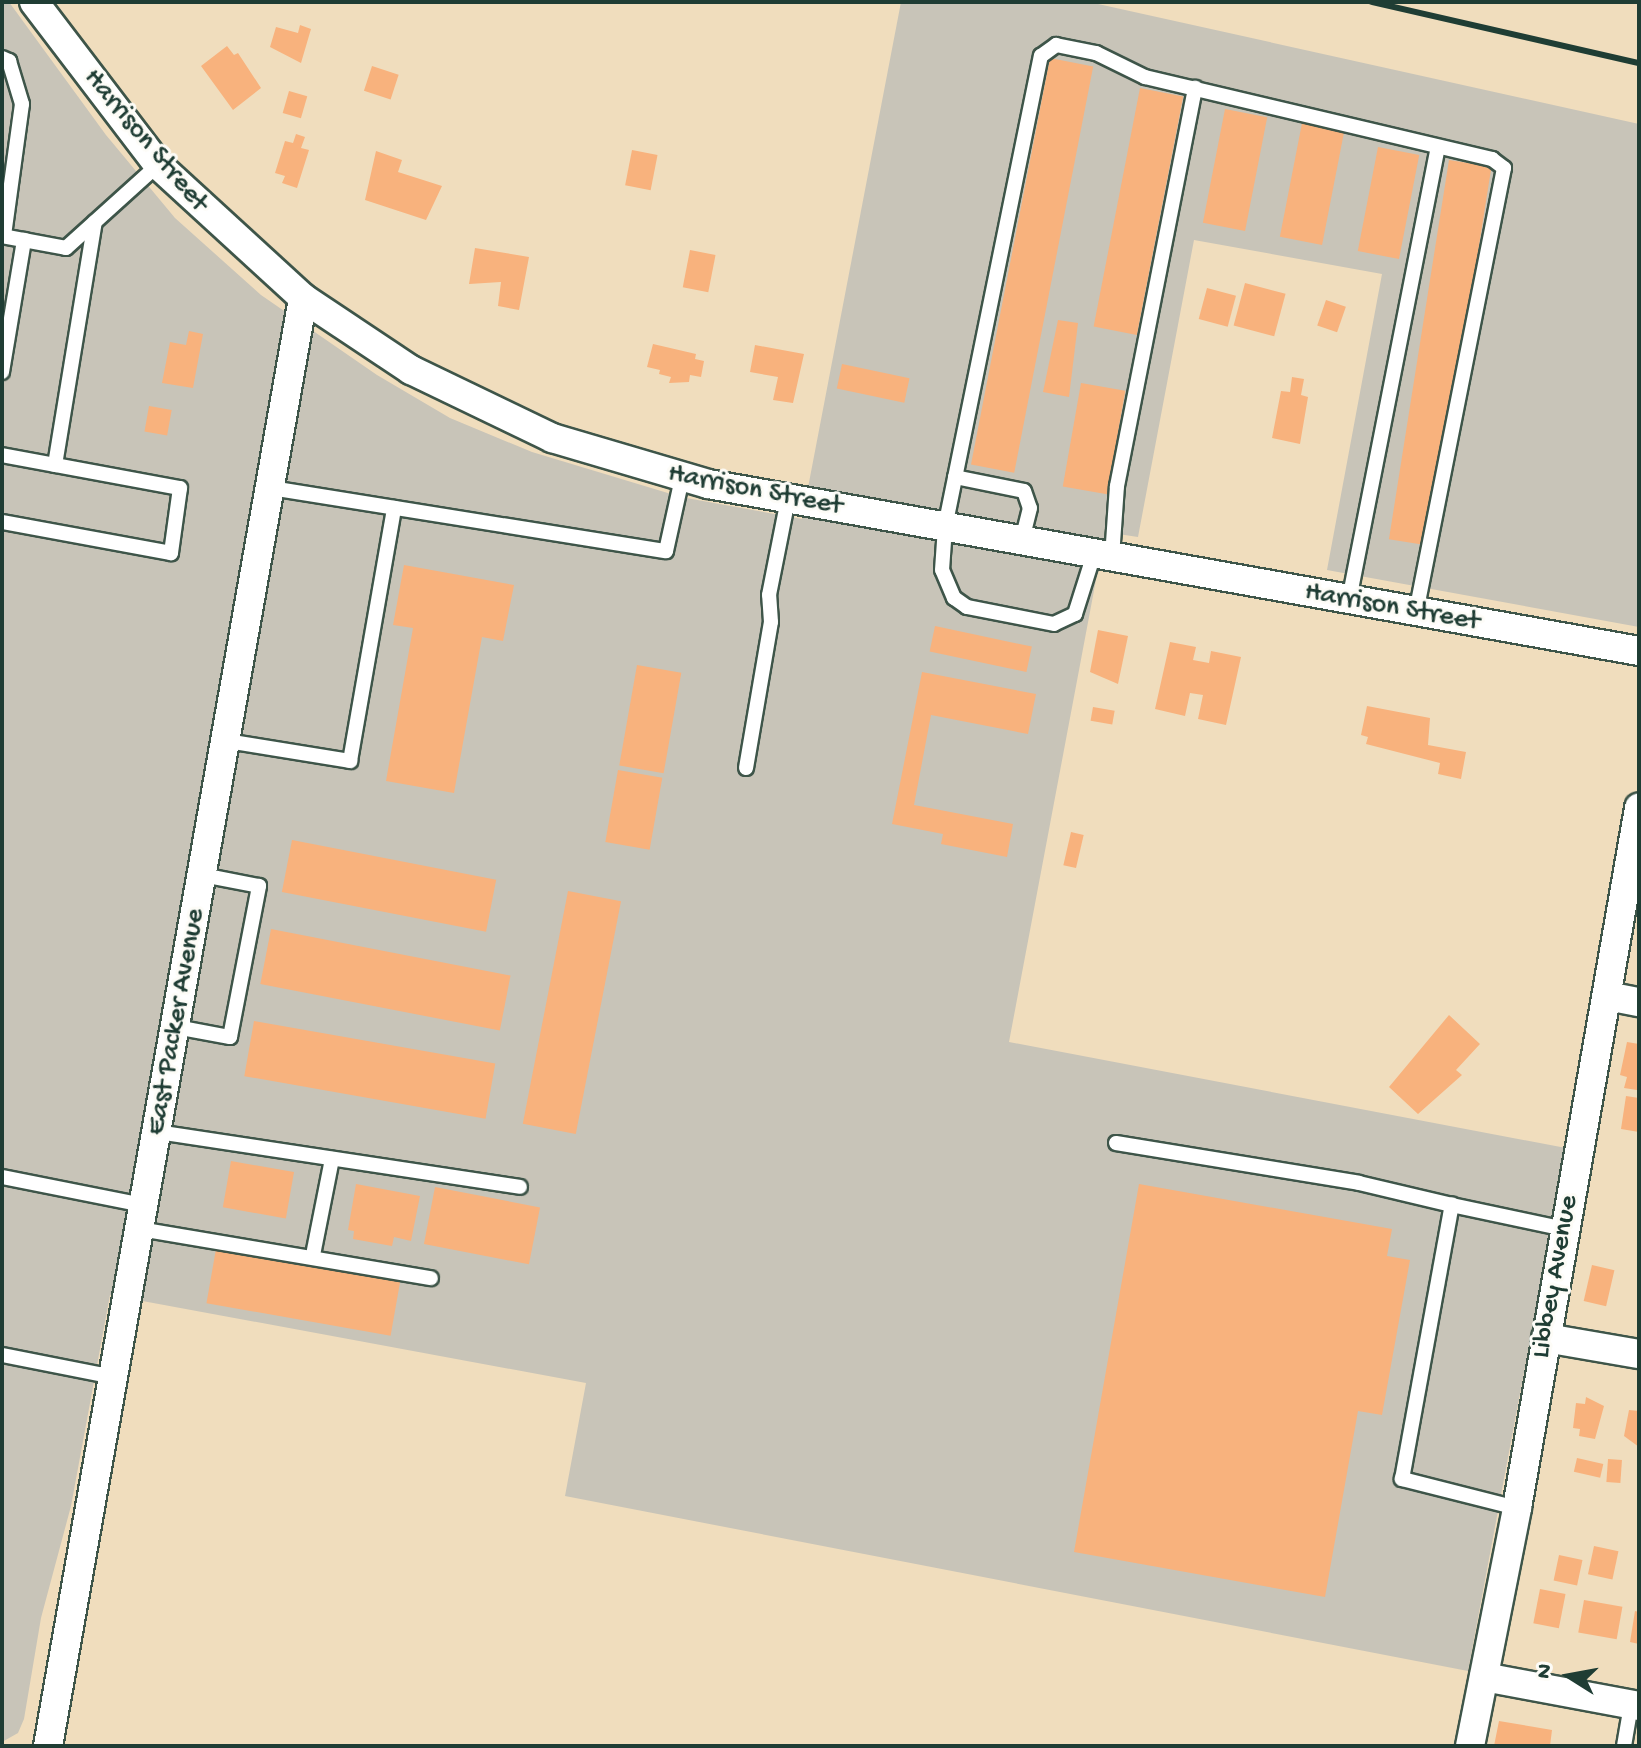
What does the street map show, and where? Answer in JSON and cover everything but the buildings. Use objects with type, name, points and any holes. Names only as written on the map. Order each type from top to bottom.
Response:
[{"type":"street","name":"Harrison Street","points":[[34,2],[158,165],[303,298],[411,370],[481,406],[566,443],[682,478],[788,499],[1639,651]]},
{"type":"street","name":"East Packer Avenue","points":[[48,1746],[303,298]]},
{"type":"street","name":"Libbey Avenue","points":[[1470,1746],[1517,1508],[1639,808]]},
{"type":"street","points":[[1607,996],[1639,1002]]},
{"type":"street","points":[[1546,1338],[1639,1354]]},
{"type":"street","points":[[1484,1677],[1635,1706]]},
{"type":"lane","points":[[1195,88],[1103,556],[1075,614],[1054,624],[1033,623],[967,607],[954,598],[942,570],[945,527],[1041,56],[1056,45],[1096,53],[1129,72],[1492,159],[1504,168],[1416,612]]},
{"type":"lane","points":[[2,58],[9,61],[22,104],[3,236],[66,248],[158,165]]},
{"type":"lane","points":[[1349,600],[1438,148]]},
{"type":"lane","points":[[55,465],[95,222]]},
{"type":"lane","points":[[2,372],[24,240]]},
{"type":"lane","points":[[2,455],[180,488],[171,553],[2,522]]},
{"type":"lane","points":[[955,477],[1024,491],[1030,508],[1022,541]]},
{"type":"lane","points":[[271,488],[666,551],[682,478]]},
{"type":"lane","points":[[746,768],[771,622],[769,595],[788,499]]},
{"type":"lane","points":[[227,741],[350,761],[394,508]]},
{"type":"lane","points":[[176,1027],[230,1037],[259,886],[203,875]]},
{"type":"lane","points":[[157,1132],[520,1187]]},
{"type":"lane","points":[[1116,1143],[1359,1183],[1565,1229]]},
{"type":"lane","points":[[313,1255],[332,1159]]},
{"type":"lane","points":[[2,1177],[142,1217],[431,1278]]},
{"type":"lane","points":[[1452,1205],[1402,1479],[1517,1508]]},
{"type":"lane","points":[[2,1355],[114,1377]]},
{"type":"lane","points":[[1624,1746],[1635,1706]]},
{"type":"shaded area","points":[[2,2],[9,2],[106,135],[175,218],[261,295],[377,375],[450,418],[532,452],[681,497],[802,519],[901,2],[1089,2],[1639,124],[1639,627],[1327,570],[1382,274],[1194,240],[1138,537],[1105,532],[1009,1042],[1566,1148],[1468,1671],[565,1496],[586,1383],[110,1295],[71,1506],[41,1618],[24,1719],[18,1733],[2,1742]]},
{"type":"railway","points":[[1372,2],[1639,63]]}]
